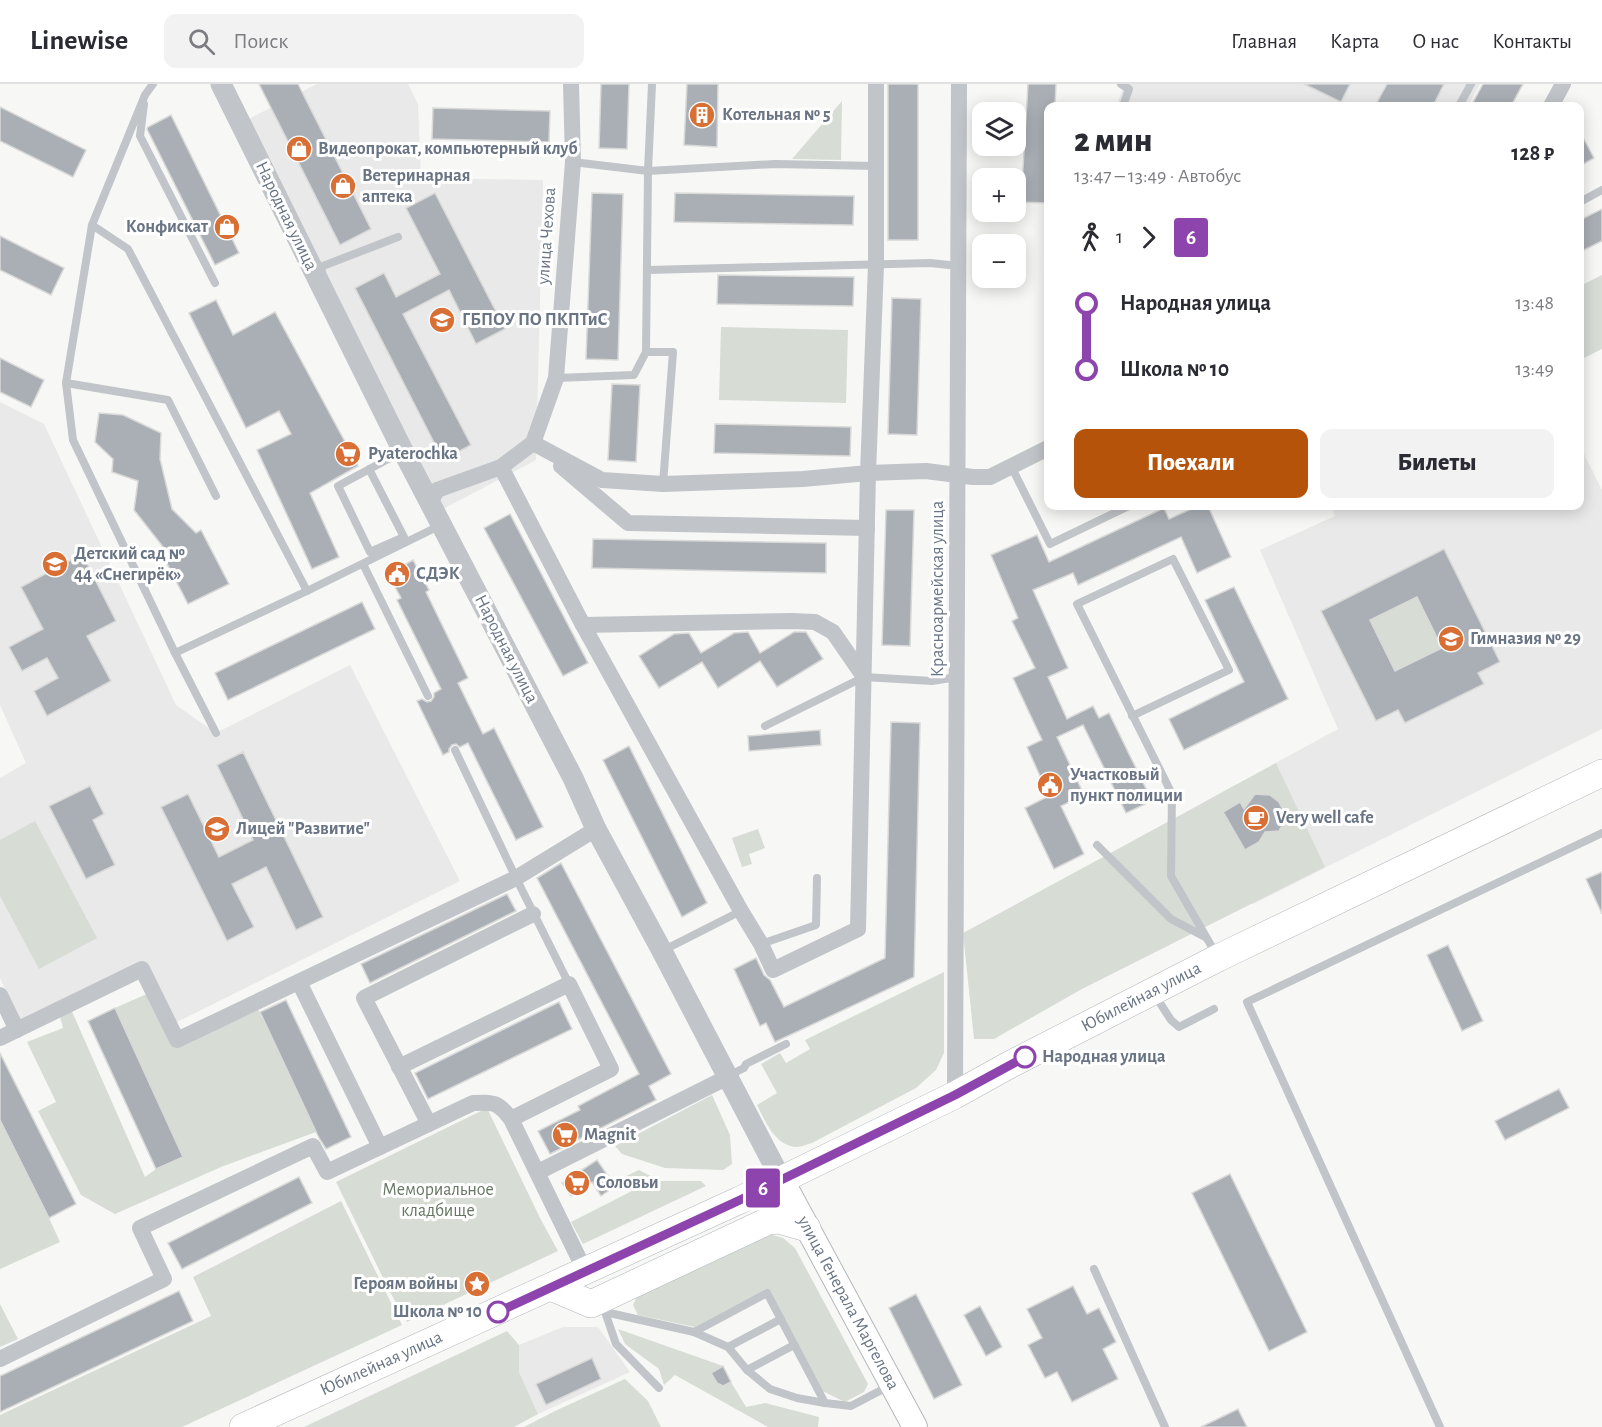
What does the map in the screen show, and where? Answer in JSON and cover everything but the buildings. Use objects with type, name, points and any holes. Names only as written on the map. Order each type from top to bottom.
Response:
[{"type":"main road","name":"Юбилейная улица","points":[[243,1427],[730,1205],[955,1095],[1153,991],[1211,947],[1602,773]]},
{"type":"main road","name":"улица Генерала Маргелова","points":[[781,1179],[915,1427]]},
{"type":"main road","points":[[551,1287],[598,1308],[768,1221],[779,1220],[807,1228]]},
{"type":"street","name":"Народная улица","points":[[221,84],[403,451],[573,778],[597,829],[781,1179]]},
{"type":"street","name":"улица Чехова","points":[[533,443],[556,378],[573,162],[571,84]]},
{"type":"street","points":[[501,467],[583,625],[761,944],[773,970],[858,929],[868,473],[876,265],[876,84]]},
{"type":"street","name":"Красноармейская улица","points":[[955,1095],[959,84]]},
{"type":"street","points":[[1553,102],[1563,84]]},
{"type":"street","points":[[533,443],[628,523],[867,528]]},
{"type":"street","points":[[533,443],[602,480],[663,484],[803,479],[868,473],[927,471],[990,477],[1044,450]]},
{"type":"street","points":[[430,503],[437,490],[501,467],[533,443]]},
{"type":"street","points":[[583,625],[815,622],[834,632],[864,676]]},
{"type":"street","points":[[0,1038],[142,969],[177,1040],[516,878],[597,829]]},
{"type":"street","points":[[429,1124],[364,998],[533,914]]},
{"type":"street","points":[[299,982],[380,1147]]},
{"type":"street","points":[[399,1067],[569,984],[612,1069],[511,1119]]},
{"type":"street","points":[[0,995],[17,1030]]},
{"type":"street","points":[[538,1172],[728,1077]]},
{"type":"street","points":[[0,1359],[164,1280],[140,1228],[313,1146],[327,1172],[473,1103],[491,1102],[504,1109],[511,1119],[585,1271]]},
{"type":"lane","points":[[153,84],[145,95],[92,225],[66,383],[73,440],[216,733]]},
{"type":"lane","points":[[556,378],[634,375],[646,352],[648,171],[652,84]]},
{"type":"lane","points":[[1121,84],[1129,89],[1124,102]]},
{"type":"lane","points":[[1461,102],[1471,84]]},
{"type":"lane","points":[[145,95],[140,136],[215,283]]},
{"type":"lane","points":[[573,162],[648,171],[775,164],[876,166]]},
{"type":"lane","points":[[1584,200],[1602,190]]},
{"type":"lane","points":[[92,225],[128,249],[307,591]]},
{"type":"lane","points":[[318,280],[323,266],[398,237]]},
{"type":"lane","points":[[647,270],[930,263],[959,266]]},
{"type":"lane","points":[[646,352],[673,352],[663,484]]},
{"type":"lane","points":[[66,383],[168,400],[216,496]]},
{"type":"lane","points":[[369,469],[404,537],[370,552],[338,486],[369,469],[403,451]]},
{"type":"lane","points":[[1011,466],[1050,544],[1121,510]]},
{"type":"lane","points":[[175,652],[307,591],[441,525]]},
{"type":"lane","points":[[1132,716],[1229,670],[1173,559],[1077,604],[1132,716],[1172,794],[1171,876],[1211,947]]},
{"type":"lane","points":[[363,564],[428,696]]},
{"type":"lane","points":[[765,726],[864,676],[932,681],[957,677]]},
{"type":"lane","points":[[455,750],[569,984]]},
{"type":"lane","points":[[1440,1427],[1247,1002],[1602,833]]},
{"type":"lane","points":[[1097,845],[1171,919],[1211,947]]},
{"type":"lane","points":[[761,944],[816,925],[817,878]]},
{"type":"lane","points":[[662,951],[741,911]]},
{"type":"lane","points":[[1153,991],[1170,1020],[1179,1028],[1214,1009]]},
{"type":"lane","points":[[728,1077],[744,1068],[746,1064],[786,1044]]},
{"type":"lane","points":[[1094,1269],[1165,1427]]},
{"type":"lane","points":[[694,1332],[767,1293],[825,1403]]},
{"type":"lane","points":[[598,1308],[694,1332],[729,1347],[747,1370],[770,1389],[797,1398],[851,1406],[892,1384]]},
{"type":"lane","points":[[598,1308],[616,1344],[659,1388]]},
{"type":"lane","points":[[729,1347],[781,1319]]},
{"type":"lane","points":[[747,1370],[794,1345]]},
{"type":"shaded area","name":"ГБПОУ ПО ПКПТиС","points":[[317,84],[408,84],[418,104],[421,178],[543,180],[536,460],[443,509],[243,122]]},
{"type":"shaded area","points":[[1125,84],[1480,84],[1470,102],[1118,102]]},
{"type":"shaded area","name":"Лицей \"Развитие\"","points":[[0,402],[44,424],[176,705],[216,733],[350,665],[460,881],[175,1023],[145,964],[21,1023],[0,978],[0,778],[26,763],[0,705]]},
{"type":"shaded area","name":"Гимназия № 29","points":[[1584,454],[1602,490],[1602,729],[1253,904],[1204,802],[1338,729],[1260,550],[1335,516],[1333,510],[1584,510]]},
{"type":"shaded area","points":[[563,1327],[598,1327],[630,1372],[538,1414],[519,1372],[519,1345]]},
{"type":"green space","points":[[842,101],[841,160],[792,159]]},
{"type":"green space","points":[[1602,275],[1602,349],[1584,358],[1584,284]]},
{"type":"green space","points":[[721,327],[848,330],[846,403],[719,400]]},
{"type":"green space","points":[[1417,597],[1442,648],[1395,671],[1370,620]]},
{"type":"green space","points":[[1276,763],[1325,867],[1082,989],[994,1039],[974,1039],[963,933]]},
{"type":"green space","points":[[35,821],[97,938],[39,969],[0,896],[0,840]]},
{"type":"green space","points":[[758,829],[765,848],[749,854],[752,864],[742,867],[732,838]]},
{"type":"green space","points":[[944,972],[944,1053],[936,1070],[916,1088],[812,1143],[797,1147],[789,1146],[772,1132],[757,1105],[777,1093],[761,1064],[780,1053],[786,1063],[810,1049],[805,1040]]},
{"type":"green space","points":[[149,993],[176,1046],[257,1007],[316,1132],[221,1167],[115,1214],[81,1195],[38,1111],[56,1102],[27,1042],[63,1028],[59,1013],[70,1007],[145,1177],[156,1169],[182,1157],[115,1008]]},
{"type":"green space","points":[[712,1095],[730,1135],[732,1164],[723,1170],[665,1168],[622,1154],[615,1146]]},
{"type":"green space","name":"Мемориальное кладбище","points":[[487,1108],[558,1251],[407,1322],[336,1182]]},
{"type":"green space","points":[[0,1120],[60,1242],[0,1269]]},
{"type":"green space","points":[[639,1170],[660,1181],[701,1181],[706,1186],[583,1244],[571,1222],[632,1191],[624,1177]]},
{"type":"green space","points":[[341,1201],[402,1325],[182,1427],[0,1427],[0,1415],[211,1316],[193,1277]]},
{"type":"green space","points":[[766,1233],[783,1238],[795,1248],[868,1384],[864,1392],[845,1402],[820,1390],[766,1289],[695,1327],[638,1315],[633,1305],[639,1292]]},
{"type":"green space","points":[[0,1304],[18,1339],[0,1347]]},
{"type":"green space","points":[[618,1329],[723,1366],[711,1373],[717,1383],[723,1386],[731,1382],[746,1407],[765,1403],[819,1417],[818,1427],[768,1427],[675,1375],[664,1385],[659,1369],[625,1344]]},
{"type":"green space","points":[[507,1331],[519,1345],[519,1372],[538,1414],[514,1427],[304,1427]]},
{"type":"green space","points":[[625,1379],[648,1401],[661,1427],[524,1427],[555,1411]]},
{"type":"bus line","name":"6","points":[[498,1312],[740,1200],[955,1095],[1025,1057]]},
{"type":"place","name":"Котельная № 5","points":[[702,115]]},
{"type":"place","name":"Видеопрокат, компьютерный клуб","points":[[299,149]]},
{"type":"place","name":"Ветеринарная аптека","points":[[343,186]]},
{"type":"place","name":"Конфискат","points":[[227,227]]},
{"type":"place","name":"ГБПОУ ПО ПКПТиС","points":[[442,320]]},
{"type":"place","name":"Pyaterochka","points":[[348,454]]},
{"type":"place","name":"Детский сад № 44 «Снегирёк»","points":[[55,564]]},
{"type":"place","name":"СДЭК","points":[[397,574]]},
{"type":"place","name":"Гимназия № 29","points":[[1451,639]]},
{"type":"place","name":"Участковый пункт полиции","points":[[1050,785]]},
{"type":"place","name":"Very well cafe","points":[[1256,818]]},
{"type":"place","name":"Лицей \"Развитие\"","points":[[217,829]]},
{"type":"place","name":"Народная улица","points":[[1025,1057]]},
{"type":"place","name":"Magnit","points":[[565,1135]]},
{"type":"place","name":"Соловьи","points":[[577,1183]]},
{"type":"place","name":"Героям войны","points":[[477,1284]]},
{"type":"place","name":"Школа № 10","points":[[498,1312]]}]
